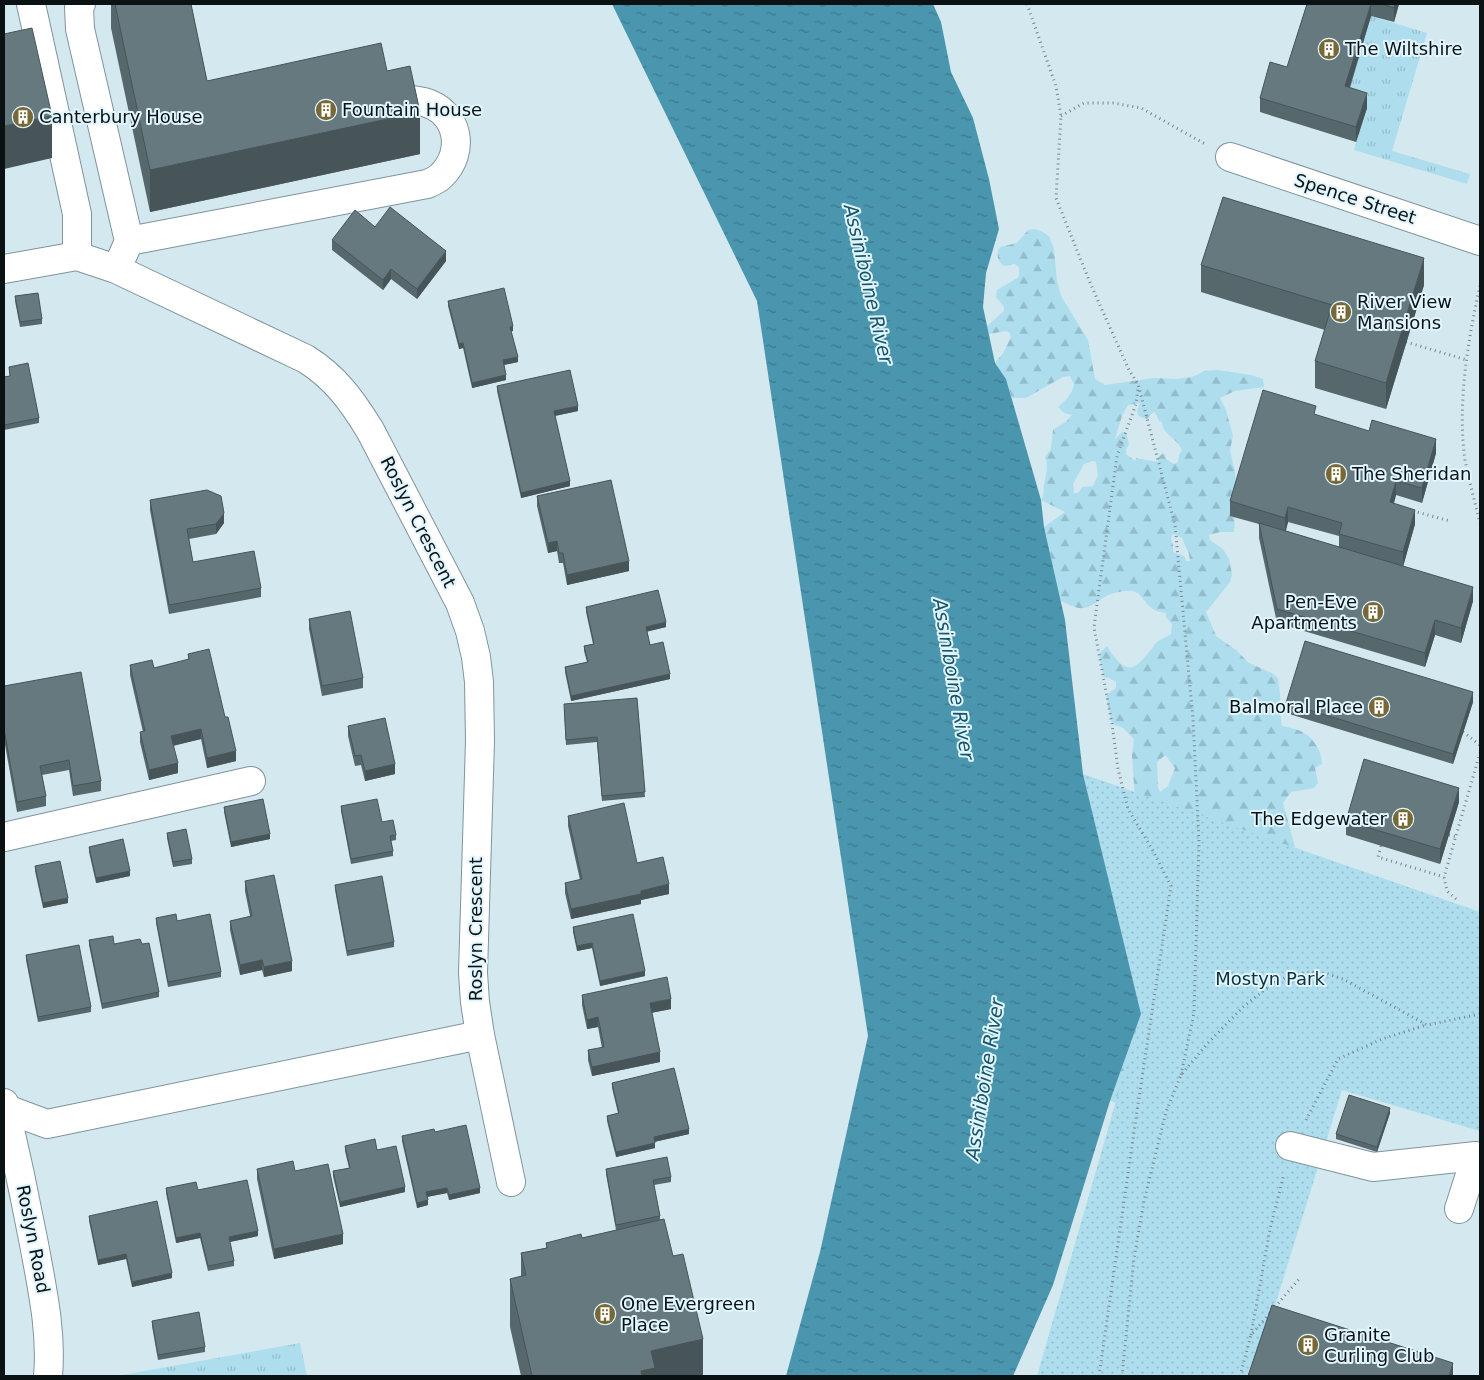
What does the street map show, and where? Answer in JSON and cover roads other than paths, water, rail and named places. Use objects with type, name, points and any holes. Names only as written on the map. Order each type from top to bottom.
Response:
[{"type":"street","points":[[31,4],[77,214],[77,256]]},
{"type":"street","points":[[81,4],[79,7],[80,29],[129,241],[116,269]]},
{"type":"street","points":[[129,241],[427,184],[440,178],[455,156],[457,141],[455,128],[449,118],[441,110],[419,101],[406,99],[386,104]]},
{"type":"street","name":"Spence Street","points":[[1230,157],[1480,240]]},
{"type":"street","name":"Roslyn Crescent","points":[[4,269],[77,256],[116,269],[306,360],[322,370],[334,380],[370,430],[460,603],[470,631],[476,657],[479,682],[480,741],[473,973],[474,996],[480,1035],[511,1182]]},
{"type":"street","points":[[4,837],[250,781]]},
{"type":"street","points":[[4,1106],[47,1124],[480,1035]]},
{"type":"street","name":"Roslyn Road","points":[[4,1106],[18,1161],[46,1311],[48,1376]]},
{"type":"street","points":[[1290,1146],[1373,1167],[1478,1157],[1459,1209]]},
{"type":"water","name":"Assiniboine River","points":[[612,4],[933,4],[941,22],[951,72],[973,118],[989,179],[999,229],[986,273],[983,307],[995,363],[1006,379],[1041,500],[1044,527],[1065,620],[1083,774],[1141,1014],[1110,1101],[1053,1285],[1013,1376],[786,1376],[820,1252],[868,1036],[757,301]]},
{"type":"place","name":"The Wiltshire","points":[[1329,49]]},
{"type":"place","name":"Fountain House","points":[[326,110]]},
{"type":"place","name":"Canterbury House","points":[[23,117]]},
{"type":"place","name":"River View Mansions","points":[[1341,312]]},
{"type":"place","name":"The Sheridan","points":[[1336,474]]},
{"type":"place","name":"Pen-Eve Apartments","points":[[1373,612]]},
{"type":"place","name":"Balmoral Place","points":[[1379,707]]},
{"type":"place","name":"The Edgewater","points":[[1403,819]]},
{"type":"place","name":"One Evergreen Place","points":[[605,1314]]},
{"type":"place","name":"Granite Curling Club","points":[[1308,1345]]},
{"type":"park label","name":"Mostyn Park","points":[[1270,979]]}]
